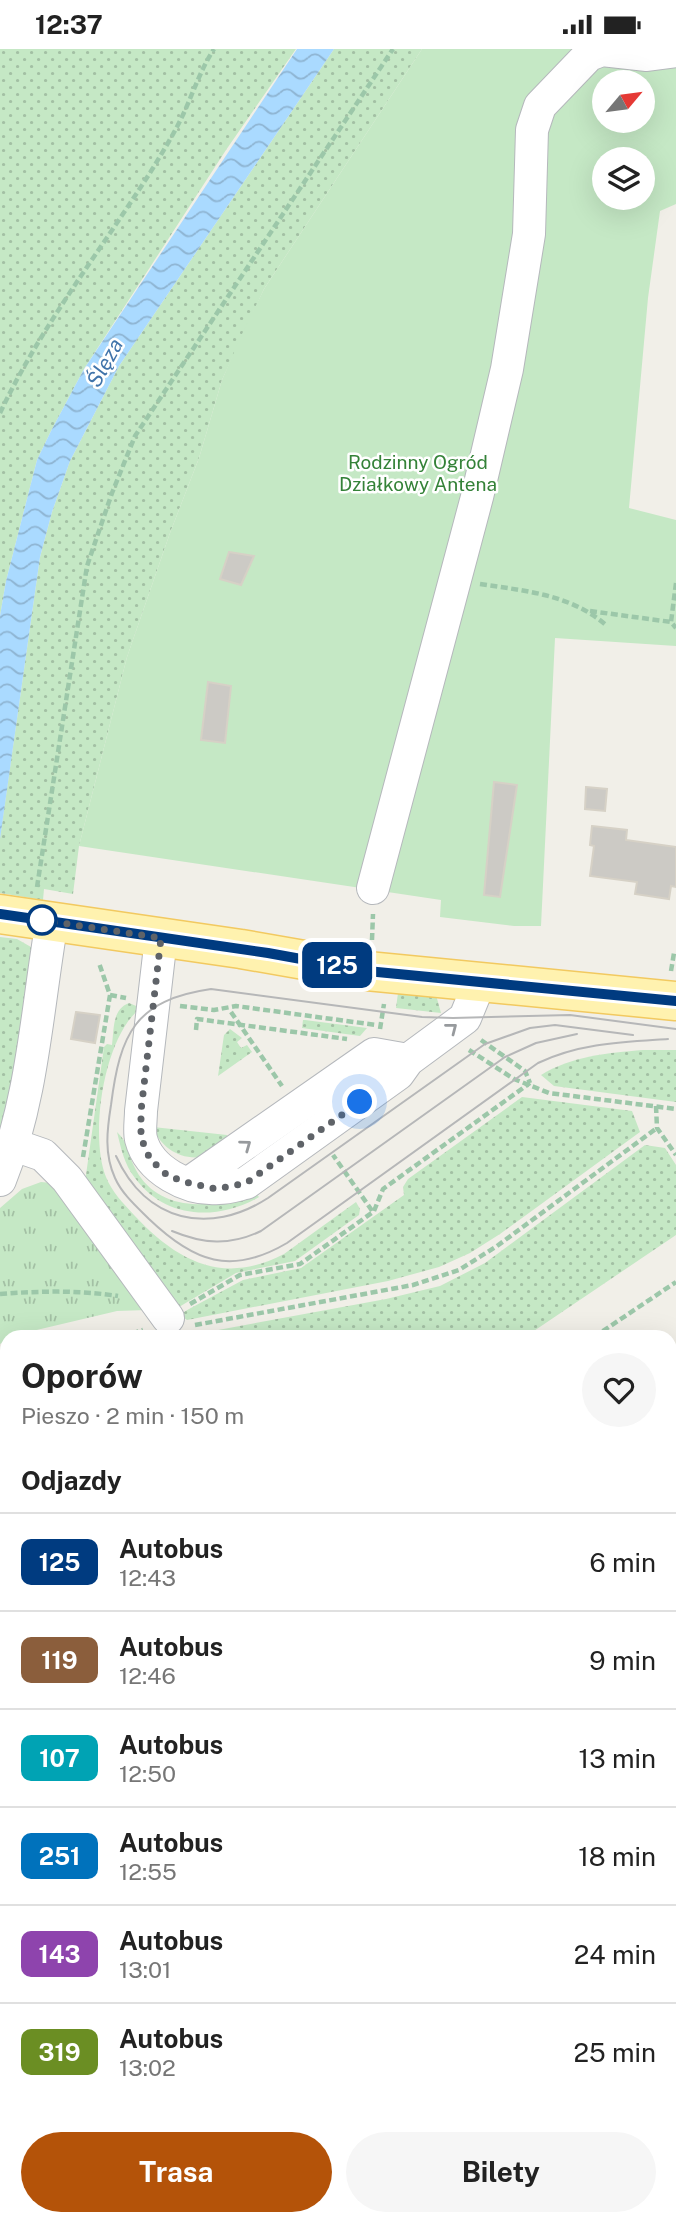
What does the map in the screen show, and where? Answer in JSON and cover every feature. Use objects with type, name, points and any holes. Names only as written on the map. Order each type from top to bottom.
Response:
[{"type":"main road","points":[[25,910],[161,938],[320,961],[367,971],[676,1001]]},
{"type":"lane","points":[[373,888],[481,484],[507,369],[529,234],[532,130],[540,106],[589,55],[602,50],[648,55],[676,51]]},
{"type":"lane","points":[[0,1180],[14,1145],[25,1096],[25,910]]},
{"type":"lane","points":[[161,938],[142,1104],[141,1138],[150,1159],[168,1176],[216,1189],[246,1183],[398,1074],[408,1060],[465,1018],[475,981]]},
{"type":"lane","points":[[14,1145],[43,1156],[67,1179],[167,1318]]},
{"type":"path","points":[[0,413],[44,335],[154,166],[180,120],[203,66],[214,49]]},
{"type":"path","points":[[25,910],[87,566],[135,436],[393,49]]},
{"type":"path","points":[[455,580],[540,592],[585,610],[671,622],[676,628]]},
{"type":"path","points":[[671,622],[676,583]]},
{"type":"path","points":[[585,610],[607,626]]},
{"type":"path","points":[[67,1179],[83,1156],[110,995],[99,963]]},
{"type":"path","points":[[110,995],[214,1010],[236,1006],[389,1026]]},
{"type":"path","points":[[381,1025],[384,1000]]},
{"type":"path","points":[[196,1031],[197,1019],[240,1026]]},
{"type":"path","points":[[477,1038],[525,1071],[530,1083],[549,1093],[676,1109]]},
{"type":"path","points":[[373,1212],[383,1189],[530,1083]]},
{"type":"path","points":[[656,1106],[657,1128],[676,1155]]},
{"type":"path","points":[[167,1318],[179,1327],[215,1322],[413,1285],[447,1275],[497,1246],[657,1128]]},
{"type":"path","points":[[604,1330],[676,1282]]},
{"type":"path","points":[[0,1294],[45,1290],[137,1297],[149,1292]]},
{"type":"green space","points":[[0,49],[296,49],[226,150],[84,369],[51,431],[37,460],[6,581],[0,616]]},
{"type":"green space","points":[[334,49],[422,49],[264,289],[222,380],[199,458],[127,657],[79,846],[73,894],[44,889],[43,900],[0,893],[0,838],[40,557],[70,461],[119,366]]},
{"type":"green space","name":"Rodzinny Ogród Działkowy Antena","points":[[422,49],[676,49],[676,204],[660,211],[648,298],[629,508],[676,520],[676,646],[555,638],[541,926],[514,926],[440,917],[441,900],[79,846],[127,657],[199,458],[222,380],[264,289]]},
{"type":"green space","points":[[0,937],[17,939],[38,951],[18,1097],[0,1134]]},
{"type":"green space","points":[[398,993],[436,995],[441,1013],[396,1008]]},
{"type":"green space","points":[[129,1003],[141,1008],[128,1021],[109,1062],[100,1112],[101,1159],[106,1177],[115,1192],[150,1231],[184,1256],[202,1264],[241,1268],[284,1254],[356,1202],[360,1209],[359,1215],[295,1261],[236,1273],[179,1307],[85,1182],[104,1047],[107,1044],[112,1045],[119,1010]]},
{"type":"green space","points":[[303,1020],[367,1028],[360,1036],[302,1028]]},
{"type":"green space","points":[[230,1029],[242,1038],[237,1042],[241,1048],[247,1045],[252,1052],[218,1076],[224,1035]]},
{"type":"green space","points":[[643,1050],[676,1050],[676,1102],[554,1086],[541,1075],[577,1060]]},
{"type":"green space","points":[[522,1097],[632,1111],[640,1132],[500,1234],[470,1253],[439,1267],[388,1281],[187,1320],[183,1317],[184,1312],[243,1280],[301,1268],[404,1195],[403,1187],[408,1179]]},
{"type":"green space","points":[[153,1127],[227,1135],[226,1145],[204,1156],[186,1156],[172,1151],[160,1141]]},
{"type":"green space","points":[[117,1132],[143,1180],[160,1195],[181,1203],[205,1204],[225,1200],[251,1187],[259,1197],[243,1205],[209,1212],[192,1212],[161,1202],[147,1192],[131,1173]]},
{"type":"green space","points":[[645,1145],[665,1148],[676,1165],[676,1235],[535,1330],[218,1330],[386,1299],[440,1286],[485,1263]]},
{"type":"green space","points":[[41,1182],[52,1183],[147,1310],[117,1311],[37,1330],[0,1330],[0,1208],[22,1189]]},
{"type":"water","name":"Ślęza","points":[[297,49],[334,49],[119,366],[70,461],[40,557],[0,839],[0,616],[6,581],[37,460],[84,369]]},
{"type":"building","points":[[229,552],[254,556],[241,585],[220,579]]},
{"type":"building","points":[[208,682],[231,686],[225,743],[201,740]]},
{"type":"building","points":[[494,782],[517,785],[500,897],[484,895]]},
{"type":"building","points":[[586,787],[607,789],[605,811],[585,809]]},
{"type":"building","points":[[592,826],[627,830],[626,840],[676,847],[676,887],[671,886],[669,899],[635,894],[637,882],[590,876],[594,846],[590,845]]},
{"type":"building","points":[[76,1012],[100,1015],[95,1043],[71,1039]]},
{"type":"tram line","points":[[668,1039],[586,1047],[538,1063],[287,1243],[248,1259],[214,1259],[182,1246],[149,1219],[126,1195],[115,1178],[109,1160],[107,1142],[115,1080],[127,1040],[148,1012],[185,994],[211,989],[422,1017],[570,1015],[676,1029]]},
{"type":"tram line","points":[[116,1156],[144,1196],[162,1208],[181,1216],[202,1219],[224,1217],[246,1210],[268,1198],[485,1044],[530,1028],[555,1025],[633,1035]]},
{"type":"tram line","points":[[172,1231],[206,1241],[227,1241],[261,1231],[505,1057],[536,1043],[577,1034]]},
{"type":"bus line","name":"125","points":[[0,914],[320,961],[367,971],[676,1001]]},
{"type":"route","points":[[42,920],[161,938],[141,1111],[141,1138],[150,1159],[168,1176],[216,1189],[246,1183],[360,1102]]}]
